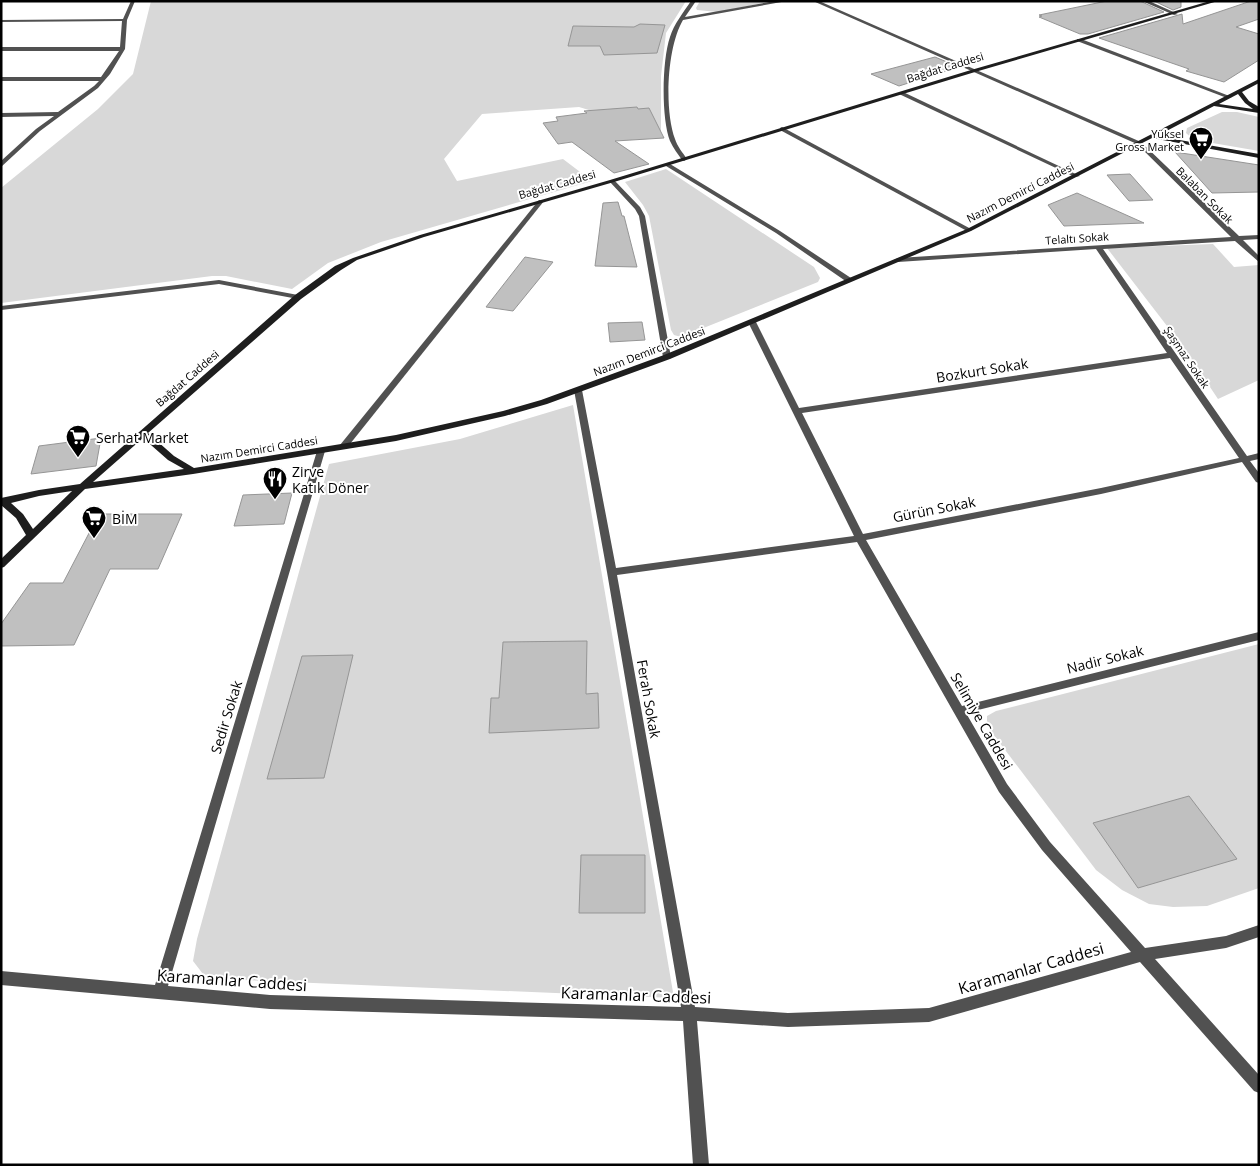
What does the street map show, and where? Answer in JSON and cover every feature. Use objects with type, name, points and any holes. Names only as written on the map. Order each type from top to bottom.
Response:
[{"type":"main road","name":"Bağdat Caddesi","points":[[1,565],[82,487],[298,298],[338,268],[356,259],[422,236],[612,181],[973,71],[1216,1]]},
{"type":"main road","name":"Nazım Demirci Caddesi","points":[[2,501],[39,493],[321,451],[438,429],[506,413],[578,390],[667,357],[969,230],[1259,82]]},
{"type":"main road","points":[[1239,92],[1247,102],[1259,110]]},
{"type":"main road","points":[[1214,105],[1259,110]]},
{"type":"main road","points":[[1153,137],[1259,156]]},
{"type":"main road","points":[[143,434],[171,458],[194,471]]},
{"type":"main road","points":[[2,501],[13,507],[22,516],[31,536]]},
{"type":"street","points":[[1,165],[38,130],[88,94],[103,79],[114,65],[122,49],[125,20],[133,1]]},
{"type":"street","points":[[684,159],[673,140],[668,121],[668,64],[671,40],[694,1]]},
{"type":"street","points":[[682,19],[785,1]]},
{"type":"street","points":[[815,1],[1139,143]]},
{"type":"street","points":[[1144,1],[1176,14]]},
{"type":"street","points":[[1,20],[125,20]]},
{"type":"street","points":[[1079,40],[1229,97]]},
{"type":"street","points":[[1,49],[122,49]]},
{"type":"street","points":[[1,80],[103,79]]},
{"type":"street","points":[[901,94],[1077,176]]},
{"type":"street","points":[[1,115],[60,114]]},
{"type":"street","points":[[782,129],[969,230]]},
{"type":"street","name":"Balaban Sokak","points":[[1139,143],[1259,260]]},
{"type":"street","points":[[1,153],[13,153]]},
{"type":"street","points":[[668,164],[778,232],[850,280]]},
{"type":"street","points":[[612,181],[638,208],[642,216],[667,357]]},
{"type":"street","points":[[343,447],[541,201]]},
{"type":"street","name":"Telaltı Sokak","points":[[898,260],[1259,237]]},
{"type":"street","name":"Şaşmaz Sokak","points":[[1098,247],[1259,480]]},
{"type":"street","points":[[1,308],[208,283],[229,284],[298,298]]},
{"type":"street","name":"Selimiye Caddesi","points":[[752,322],[860,538],[1003,788],[1046,846],[1259,1086]]},
{"type":"street","name":"Bozkurt Sokak","points":[[796,411],[1172,355]]},
{"type":"street","name":"Ferah Sokak","points":[[578,390],[612,572],[689,1014],[701,1165]]},
{"type":"street","name":"Sedir Sokak","points":[[159,993],[321,451]]},
{"type":"street","name":"Gürün Sokak","points":[[612,572],[860,538],[1101,491],[1259,456]]},
{"type":"street","name":"Nadir Sokak","points":[[958,711],[1259,636]]},
{"type":"street","name":"Karamanlar Caddesi","points":[[1,978],[270,1002],[689,1014],[788,1020],[929,1015],[1142,955],[1226,942],[1259,931]]},
{"type":"shaded area","points":[[151,1],[686,1],[666,33],[661,76],[661,132],[579,107],[482,114],[444,159],[457,181],[563,159],[592,181],[381,242],[328,263],[292,289],[226,276],[212,276],[1,303],[1,188],[98,109],[133,74]]},
{"type":"shaded area","points":[[700,1],[772,1],[718,12],[697,10],[696,8]]},
{"type":"shaded area","points":[[1222,112],[1237,112],[1259,117],[1259,151],[1194,140],[1186,133],[1187,128]]},
{"type":"shaded area","points":[[666,169],[814,267],[820,278],[818,282],[681,337],[674,335],[671,330],[649,216],[625,182]]},
{"type":"shaded area","points":[[1213,244],[1234,267],[1259,265],[1259,380],[1218,399],[1184,348],[1107,248]]},
{"type":"shaded area","points":[[573,405],[674,998],[218,979],[203,974],[193,961],[197,939],[329,464],[460,439]]},
{"type":"shaded area","points":[[1259,644],[1259,888],[1207,906],[1173,907],[1149,904],[1122,890],[1096,870],[993,734],[987,723],[987,716],[996,711]]},
{"type":"building","points":[[1107,1],[1140,1],[1164,12],[1088,34],[1080,34],[1039,17],[1042,16],[1039,15]]},
{"type":"building","points":[[1154,1],[1181,1],[1181,7],[1173,10]]},
{"type":"building","points":[[1251,1],[1259,1],[1259,19],[1236,27],[1259,34],[1259,60],[1224,82],[1186,71],[1189,69],[1099,38],[1182,14],[1183,24]]},
{"type":"building","points":[[640,24],[665,25],[657,53],[604,55],[600,46],[568,46],[573,26],[634,27]]},
{"type":"building","points":[[935,57],[959,67],[899,86],[871,74]]},
{"type":"building","points":[[637,107],[638,109],[649,108],[664,138],[615,141],[649,164],[614,173],[572,142],[558,144],[543,123],[558,121],[556,117],[587,113],[584,111]]},
{"type":"building","points":[[1175,152],[1259,165],[1259,192],[1212,193]]},
{"type":"building","points":[[1130,174],[1153,200],[1129,201],[1107,175]]},
{"type":"building","points":[[1077,193],[1144,223],[1064,226],[1048,205]]},
{"type":"building","points":[[618,202],[622,216],[624,216],[637,267],[595,266],[603,203]]},
{"type":"building","points":[[525,257],[553,262],[513,311],[486,307]]},
{"type":"building","points":[[642,322],[645,340],[610,342],[608,323]]},
{"type":"building","points":[[101,438],[96,466],[31,474],[39,446]]},
{"type":"building","points":[[292,493],[284,524],[234,526],[243,495]]},
{"type":"building","points":[[99,514],[182,514],[158,569],[110,569],[74,645],[1,646],[1,624],[30,583],[63,583]]},
{"type":"building","points":[[587,641],[586,694],[598,693],[599,728],[489,733],[491,698],[499,698],[503,642]]},
{"type":"building","points":[[353,655],[324,778],[267,779],[302,656]]},
{"type":"building","points":[[1189,796],[1237,859],[1138,888],[1093,823]]},
{"type":"building","points":[[581,855],[645,855],[645,913],[579,913]]},
{"type":"place","name":"Yüksel Gross Market","points":[[1201,160]]},
{"type":"place","name":"Serhat Market","points":[[78,458]]},
{"type":"place","name":"Zirve Katık Döner","points":[[275,500]]},
{"type":"place","name":"BİM","points":[[94,539]]}]
